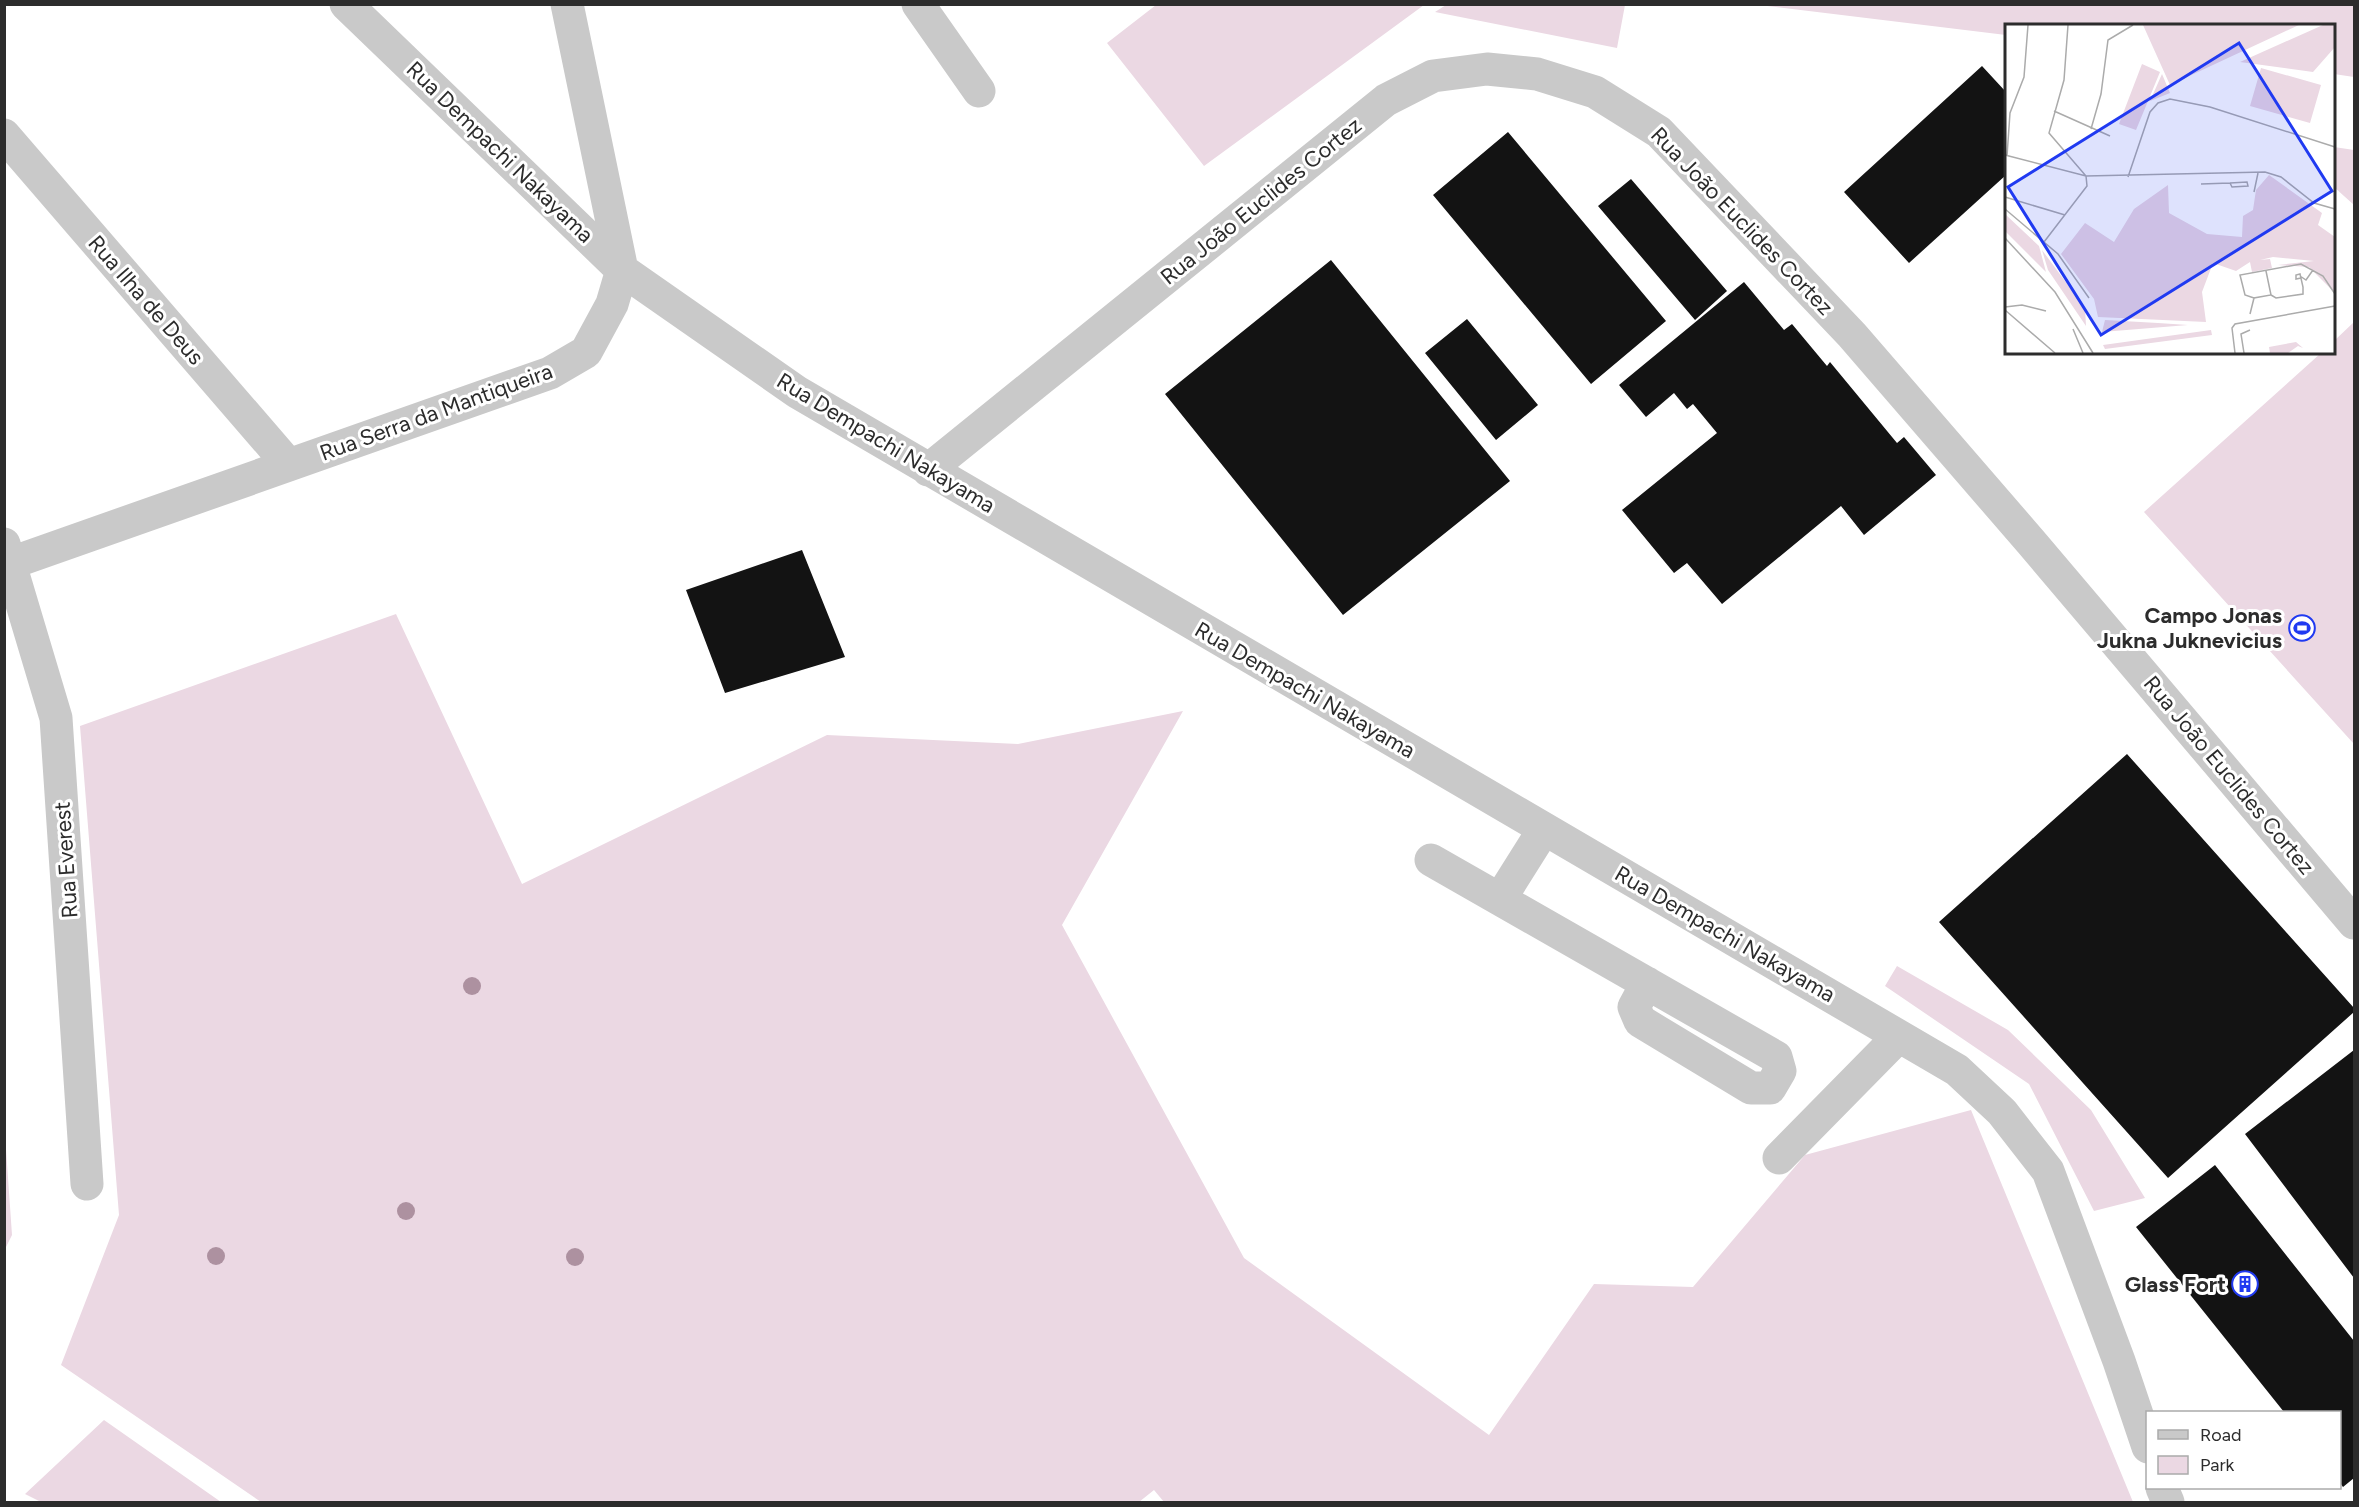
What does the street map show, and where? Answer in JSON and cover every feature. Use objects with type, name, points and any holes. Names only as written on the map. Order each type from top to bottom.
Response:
[{"type":"street","name":"Rua Dempachi Nakayama","points":[[346,4],[622,270],[797,392],[1957,1070],[2002,1112],[2048,1171],[2115,1350],[2146,1441]]},
{"type":"street","name":"Rua Serra da Mantiqueira","points":[[8,554],[288,464],[540,377],[586,352],[612,304],[622,270],[567,4]]},
{"type":"street","points":[[918,4],[979,91]]},
{"type":"street","name":"Rua João Euclides Cortez","points":[[928,470],[1386,100],[1433,76],[1486,69],[1537,74],[1595,92],[1659,132],[1852,335],[2355,923]]},
{"type":"street","name":"Rua Ilha de Deus","points":[[4,135],[288,464]]},
{"type":"street","name":"Rua Everest","points":[[8,554],[56,718],[87,1184]]},
{"type":"street","points":[[1500,899],[1544,829]]},
{"type":"street","points":[[1431,860],[1647,983]]},
{"type":"street","points":[[1779,1158],[1899,1036]]},
{"type":"street","points":[[2162,1489],[2168,1503]]},
{"type":"green space","points":[[1625,4],[1617,48],[1435,12],[1446,5]]},
{"type":"green space","points":[[1156,5],[1424,5],[1204,166],[1107,43]]},
{"type":"green space","points":[[1759,5],[2354,5],[2354,77],[2335,74],[2335,24],[2005,24],[2005,35]]},
{"type":"green space","points":[[2335,147],[2354,150],[2354,205],[2335,188]]},
{"type":"green space","name":"Campo Jonas Jukna Juknevicius","points":[[2354,322],[2354,744],[2144,512],[2320,354],[2335,354],[2335,340]]},
{"type":"green space","points":[[396,614],[522,884],[827,735],[1018,744],[1183,711],[1062,925],[1244,1258],[1489,1435],[1594,1284],[1693,1287],[1805,1155],[1971,1110],[2133,1502],[1164,1502],[1154,1490],[1139,1502],[261,1502],[61,1365],[119,1215],[80,726]]},
{"type":"green space","points":[[1897,966],[2008,1030],[2091,1110],[2145,1198],[2094,1211],[2029,1084],[1885,986]]},
{"type":"green space","points":[[5,1135],[12,1235],[4,1249]]},
{"type":"green space","points":[[104,1420],[221,1502],[41,1502],[25,1494]]},
{"type":"building","points":[[1982,66],[2005,91],[2005,176],[1909,263],[1844,192]]},
{"type":"building","points":[[1508,132],[1666,321],[1591,384],[1433,195]]},
{"type":"building","points":[[1631,179],[1727,291],[1695,320],[1598,206]]},
{"type":"building","points":[[1331,260],[1510,481],[1343,615],[1165,394]]},
{"type":"building","points":[[1744,282],[1784,330],[1792,324],[1827,366],[1830,362],[1897,443],[1904,437],[1936,475],[1864,535],[1841,506],[1722,604],[1687,563],[1674,573],[1622,510],[1717,433],[1693,404],[1687,409],[1674,393],[1646,417],[1619,385]]},
{"type":"building","points":[[1467,319],[1538,405],[1496,440],[1425,353]]},
{"type":"building","points":[[802,550],[845,657],[725,693],[686,590]]},
{"type":"building","points":[[2127,754],[2354,1008],[2354,1012],[2168,1178],[1939,922]]},
{"type":"building","points":[[2354,1050],[2354,1278],[2245,1134]]},
{"type":"building","name":"Glass Fort","points":[[2215,1165],[2354,1341],[2354,1478],[2343,1487],[2341,1484],[2341,1411],[2283,1411],[2136,1227]]},
{"type":"place","name":"Campo Jonas Jukna Juknevicius","points":[[2302,628]]},
{"type":"place","name":"Glass Fort","points":[[2245,1284]]}]
